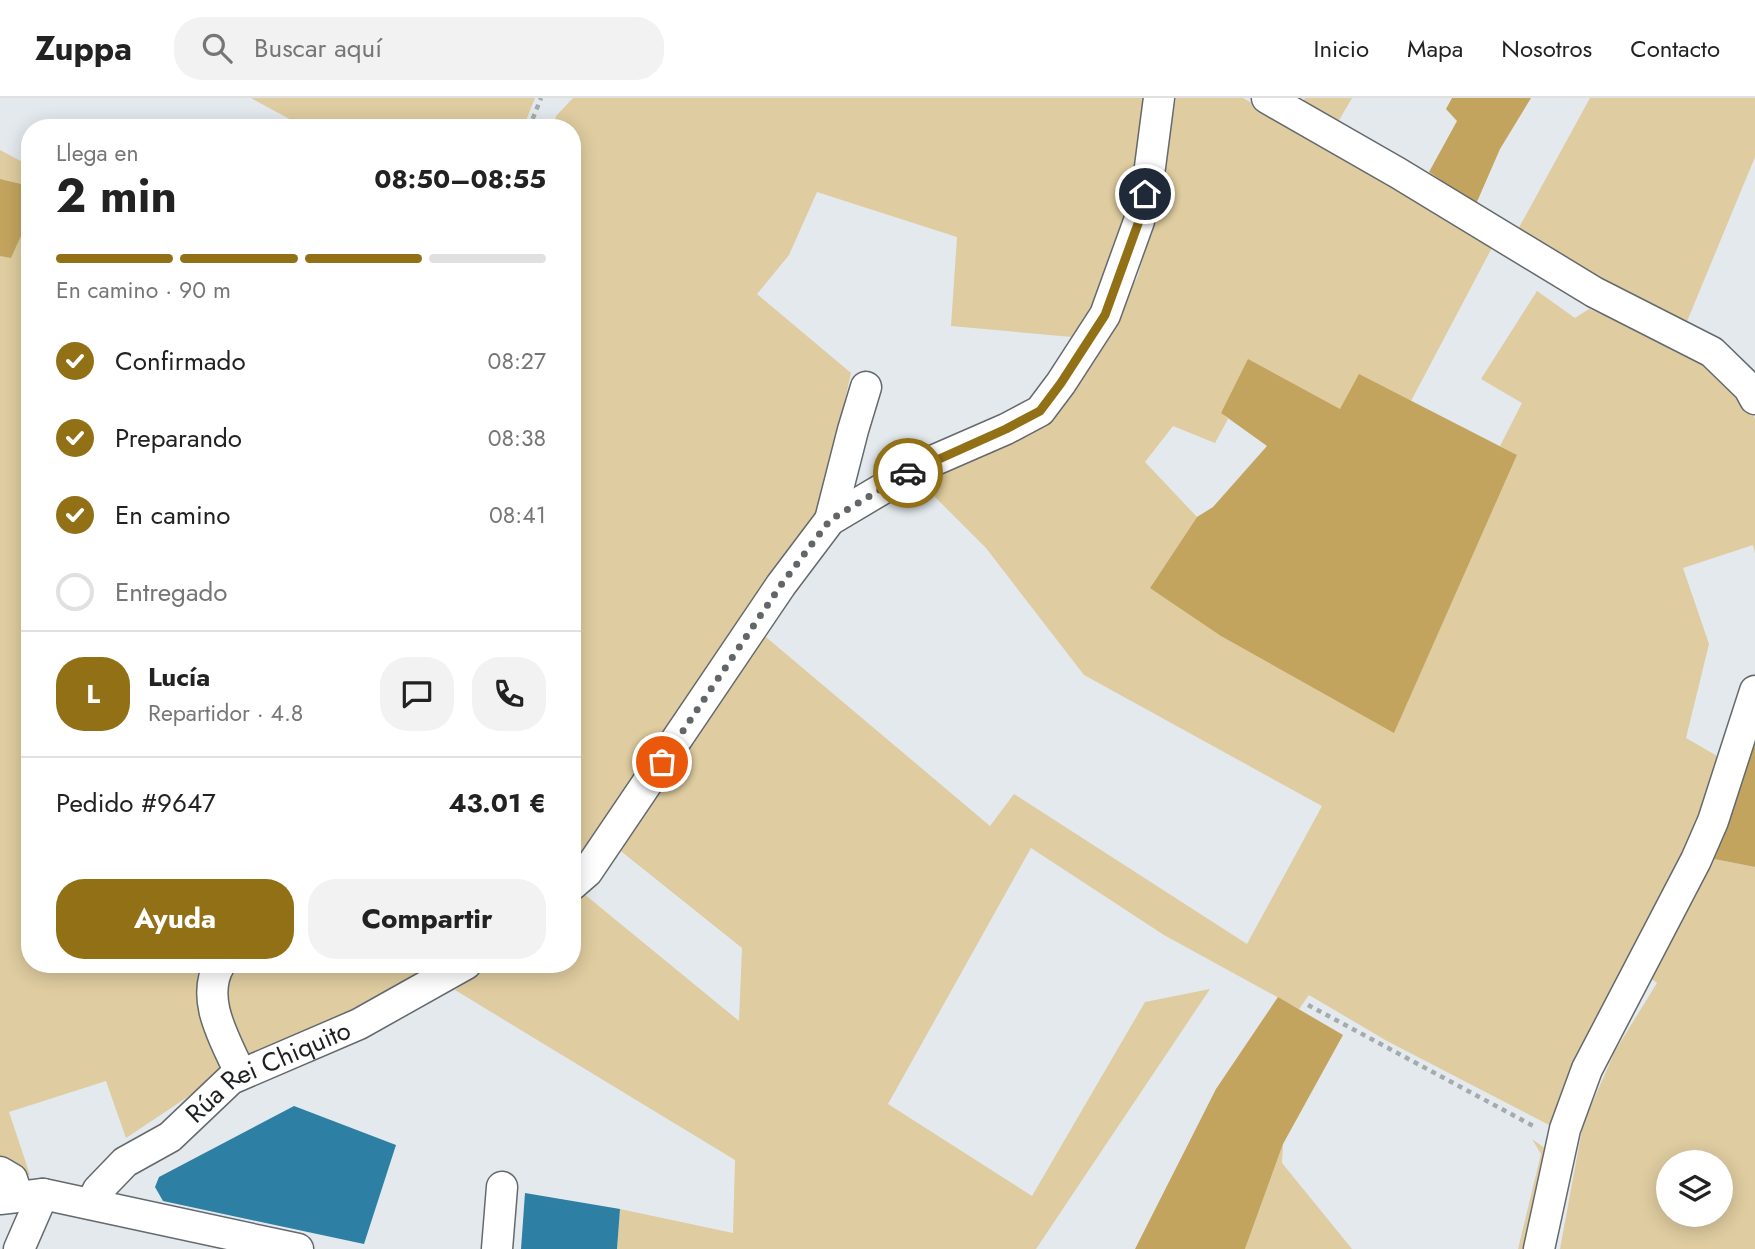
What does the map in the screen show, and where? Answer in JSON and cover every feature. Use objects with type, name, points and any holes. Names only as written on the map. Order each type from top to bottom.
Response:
[{"type":"street","points":[[581,877],[781,585],[830,520],[921,466],[1040,411],[1061,383],[1105,315],[1139,221],[1150,167],[1159,98]]},
{"type":"street","points":[[1266,98],[1398,173],[1594,292],[1712,352],[1749,388],[1755,399]]},
{"type":"street","points":[[830,520],[866,387]]},
{"type":"street","points":[[1539,1249],[1562,1141],[1587,1069],[1685,881],[1713,821],[1755,691]]},
{"type":"street","points":[[215,973],[213,1011],[240,1073]]},
{"type":"street","name":"Rúa Rei Chiquito","points":[[91,1204],[98,1190],[125,1163],[170,1137],[240,1073],[359,1024],[450,973]]},
{"type":"street","points":[[0,1172],[12,1179],[20,1197],[19,1249]]},
{"type":"street","points":[[497,1249],[502,1187]]},
{"type":"street","points":[[20,1197],[91,1204],[298,1249]]},
{"type":"path","points":[[532,119],[541,98]]},
{"type":"path","points":[[1308,1005],[1562,1141]]},
{"type":"shaded area","points":[[251,98],[535,98],[527,119],[290,119]]},
{"type":"shaded area","points":[[573,98],[1147,98],[1122,246],[1083,338],[951,326],[957,237],[817,192],[789,255],[757,294],[851,373],[818,520],[581,864],[581,119],[555,119]]},
{"type":"shaded area","points":[[1176,98],[1243,98],[1495,242],[1411,401],[1360,375],[1341,409],[1221,412],[1228,419],[1215,443],[1173,426],[1145,462],[1197,517],[1150,588],[1394,732],[1517,455],[1500,446],[1522,403],[1481,379],[1537,291],[1575,318],[1589,309],[1667,341],[1711,365],[1747,401],[1755,419],[1755,553],[1753,545],[1683,568],[1709,644],[1686,738],[1724,760],[1693,847],[1555,1128],[1387,1041],[1309,995],[1299,1009],[1164,935],[1031,848],[888,1104],[1032,1196],[1145,1002],[1210,989],[1036,1249],[617,1249],[620,1209],[733,1233],[735,1160],[455,990],[478,973],[581,973],[581,891],[739,1021],[742,948],[617,848],[760,632],[990,826],[1014,794],[1247,944],[1322,806],[1084,675],[986,548],[919,481],[966,458],[1026,436],[1063,395],[1107,334],[1138,276],[1164,171]]},
{"type":"shaded area","points":[[1305,98],[1352,98],[1338,122],[1301,105]]},
{"type":"shaded area","points":[[1452,98],[1531,98],[1500,149],[1476,204],[1429,172],[1457,121],[1446,109]]},
{"type":"shaded area","points":[[1590,98],[1755,98],[1755,157],[1683,331],[1516,233]]},
{"type":"shaded area","points":[[0,150],[21,161],[21,184],[0,179]]},
{"type":"shaded area","points":[[0,179],[21,184],[21,236],[11,258],[0,256]]},
{"type":"shaded area","points":[[21,235],[21,973],[211,973],[225,1072],[126,1138],[106,1081],[9,1112],[30,1175],[22,1177],[0,1157],[0,256],[11,257]]},
{"type":"shaded area","points":[[1248,359],[1340,409],[1359,374],[1517,455],[1394,733],[1221,636],[1150,588],[1197,517],[1213,507],[1267,446],[1221,413]]},
{"type":"shaded area","points":[[1755,720],[1755,867],[1704,857]]},
{"type":"shaded area","points":[[1704,857],[1755,867],[1755,1249],[1560,1249],[1583,1124],[1615,1051],[1657,983],[1644,973]]},
{"type":"shaded area","points":[[225,973],[437,973],[244,1064],[220,1014]]},
{"type":"shaded area","points":[[1278,997],[1343,1035],[1283,1144],[1245,1249],[1135,1249],[1216,1089]]},
{"type":"shaded area","points":[[1532,1139],[1553,1154],[1532,1249],[1518,1249],[1541,1154]]},
{"type":"shaded area","points":[[1283,1144],[1282,1163],[1352,1249],[1245,1249]]},
{"type":"building","points":[[294,1106],[396,1145],[364,1244],[163,1201],[155,1187],[159,1177]]},
{"type":"building","points":[[525,1193],[620,1209],[617,1249],[521,1249]]},
{"type":"way so far","points":[[662,762],[781,585],[830,520],[908,473]]},
{"type":"route","points":[[908,473],[1040,411],[1105,315],[1139,221],[1145,194]]}]
